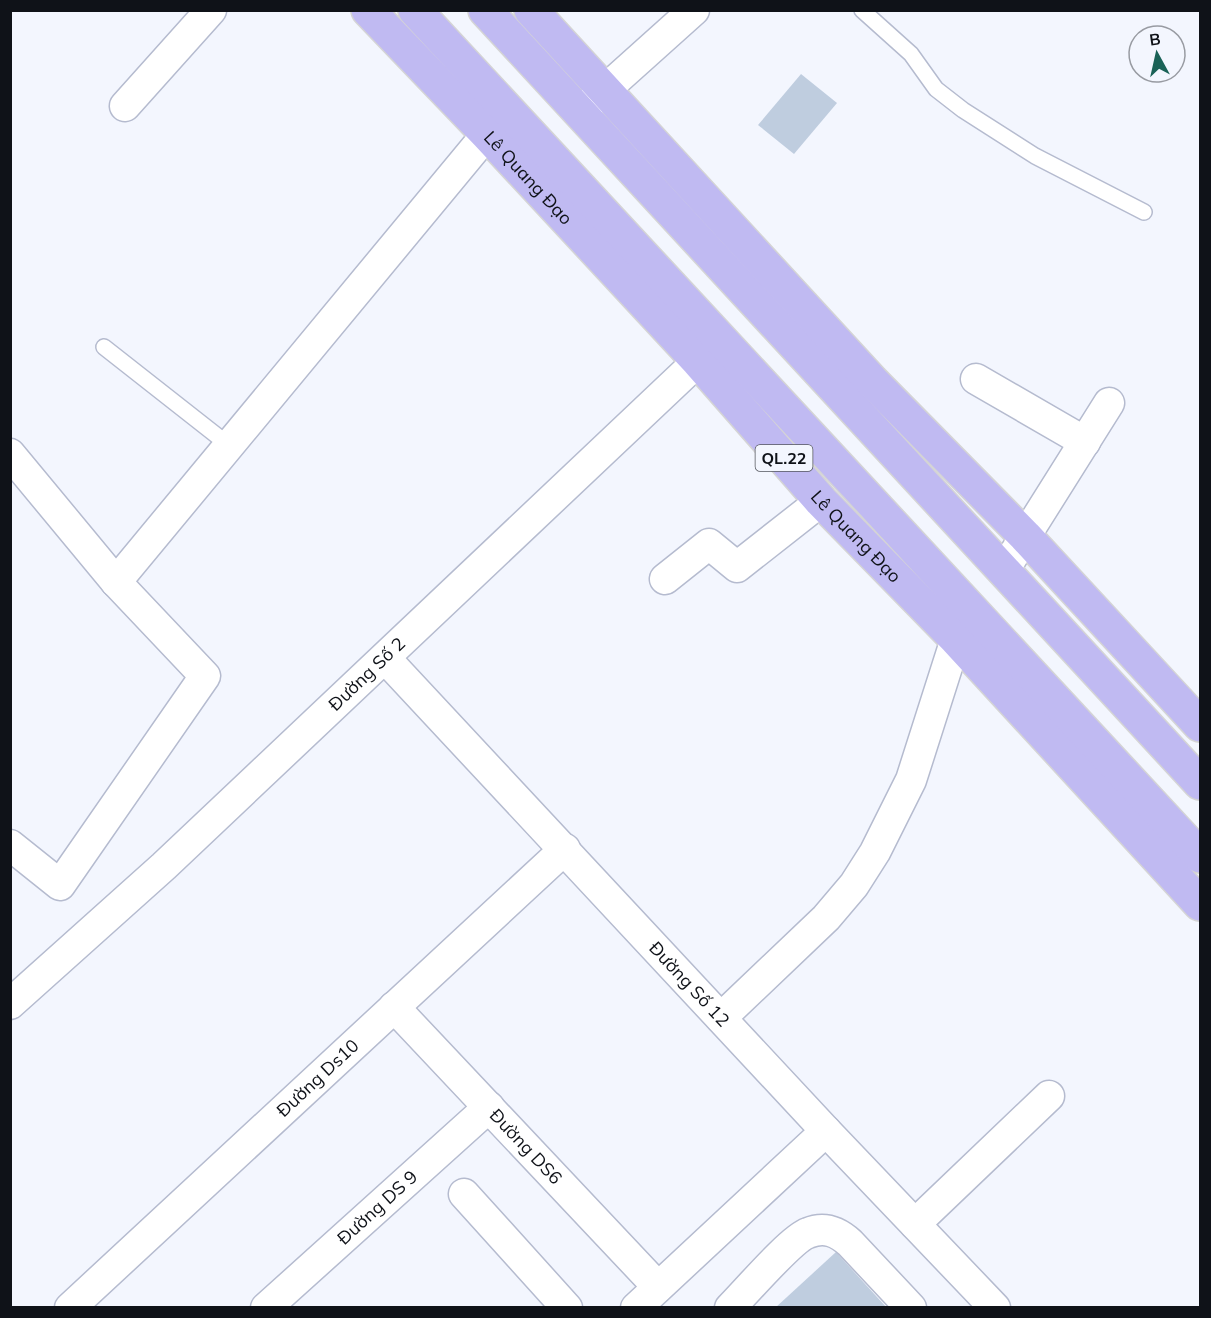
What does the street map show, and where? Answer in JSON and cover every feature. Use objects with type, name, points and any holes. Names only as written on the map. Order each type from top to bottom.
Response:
[{"type":"highway","name":"Lê Quang Đạo","points":[[368,10],[487,134],[709,350],[1200,856]]},
{"type":"highway","name":"Lê Quang Đạo","points":[[415,10],[709,350],[821,501],[956,639],[1200,904]]},
{"type":"highway","points":[[485,10],[1200,783]]},
{"type":"highway","points":[[531,10],[872,381],[1025,536],[1200,725]]},
{"type":"street","points":[[125,106],[211,10]]},
{"type":"street","points":[[580,112],[694,10]]},
{"type":"street","points":[[116,582],[487,134]]},
{"type":"street","name":"Đường Số 2","points":[[10,1004],[164,866],[709,350]]},
{"type":"street","points":[[976,380],[1085,442]]},
{"type":"street","points":[[1004,570],[1109,403]]},
{"type":"street","points":[[10,454],[116,582],[205,676],[60,885],[10,845]]},
{"type":"street","points":[[665,579],[709,544],[737,567],[821,501]]},
{"type":"street","points":[[721,1018],[826,918],[860,877],[875,852],[910,780],[956,639]]},
{"type":"street","name":"Đường Số 12","points":[[386,658],[826,1131],[995,1308]]},
{"type":"street","name":"Đường Ds10","points":[[70,1308],[565,849]]},
{"type":"street","name":"Đường DS6","points":[[394,1007],[658,1287]]},
{"type":"street","points":[[915,1224],[1049,1096]]},
{"type":"street","name":"Đường DS 9","points":[[266,1308],[489,1107]]},
{"type":"street","points":[[636,1308],[826,1131]]},
{"type":"street","points":[[464,1194],[567,1308]]},
{"type":"street","points":[[730,1308],[800,1236],[820,1230],[830,1230],[841,1235],[911,1308]]},
{"type":"lane","points":[[862,10],[905,48],[929,81],[954,103],[1035,156],[1144,212]]},
{"type":"lane","points":[[104,347],[230,446]]},
{"type":"building","points":[[801,74],[837,103],[794,154],[758,125]]},
{"type":"building","points":[[836,1252],[887,1308],[775,1308]]}]
